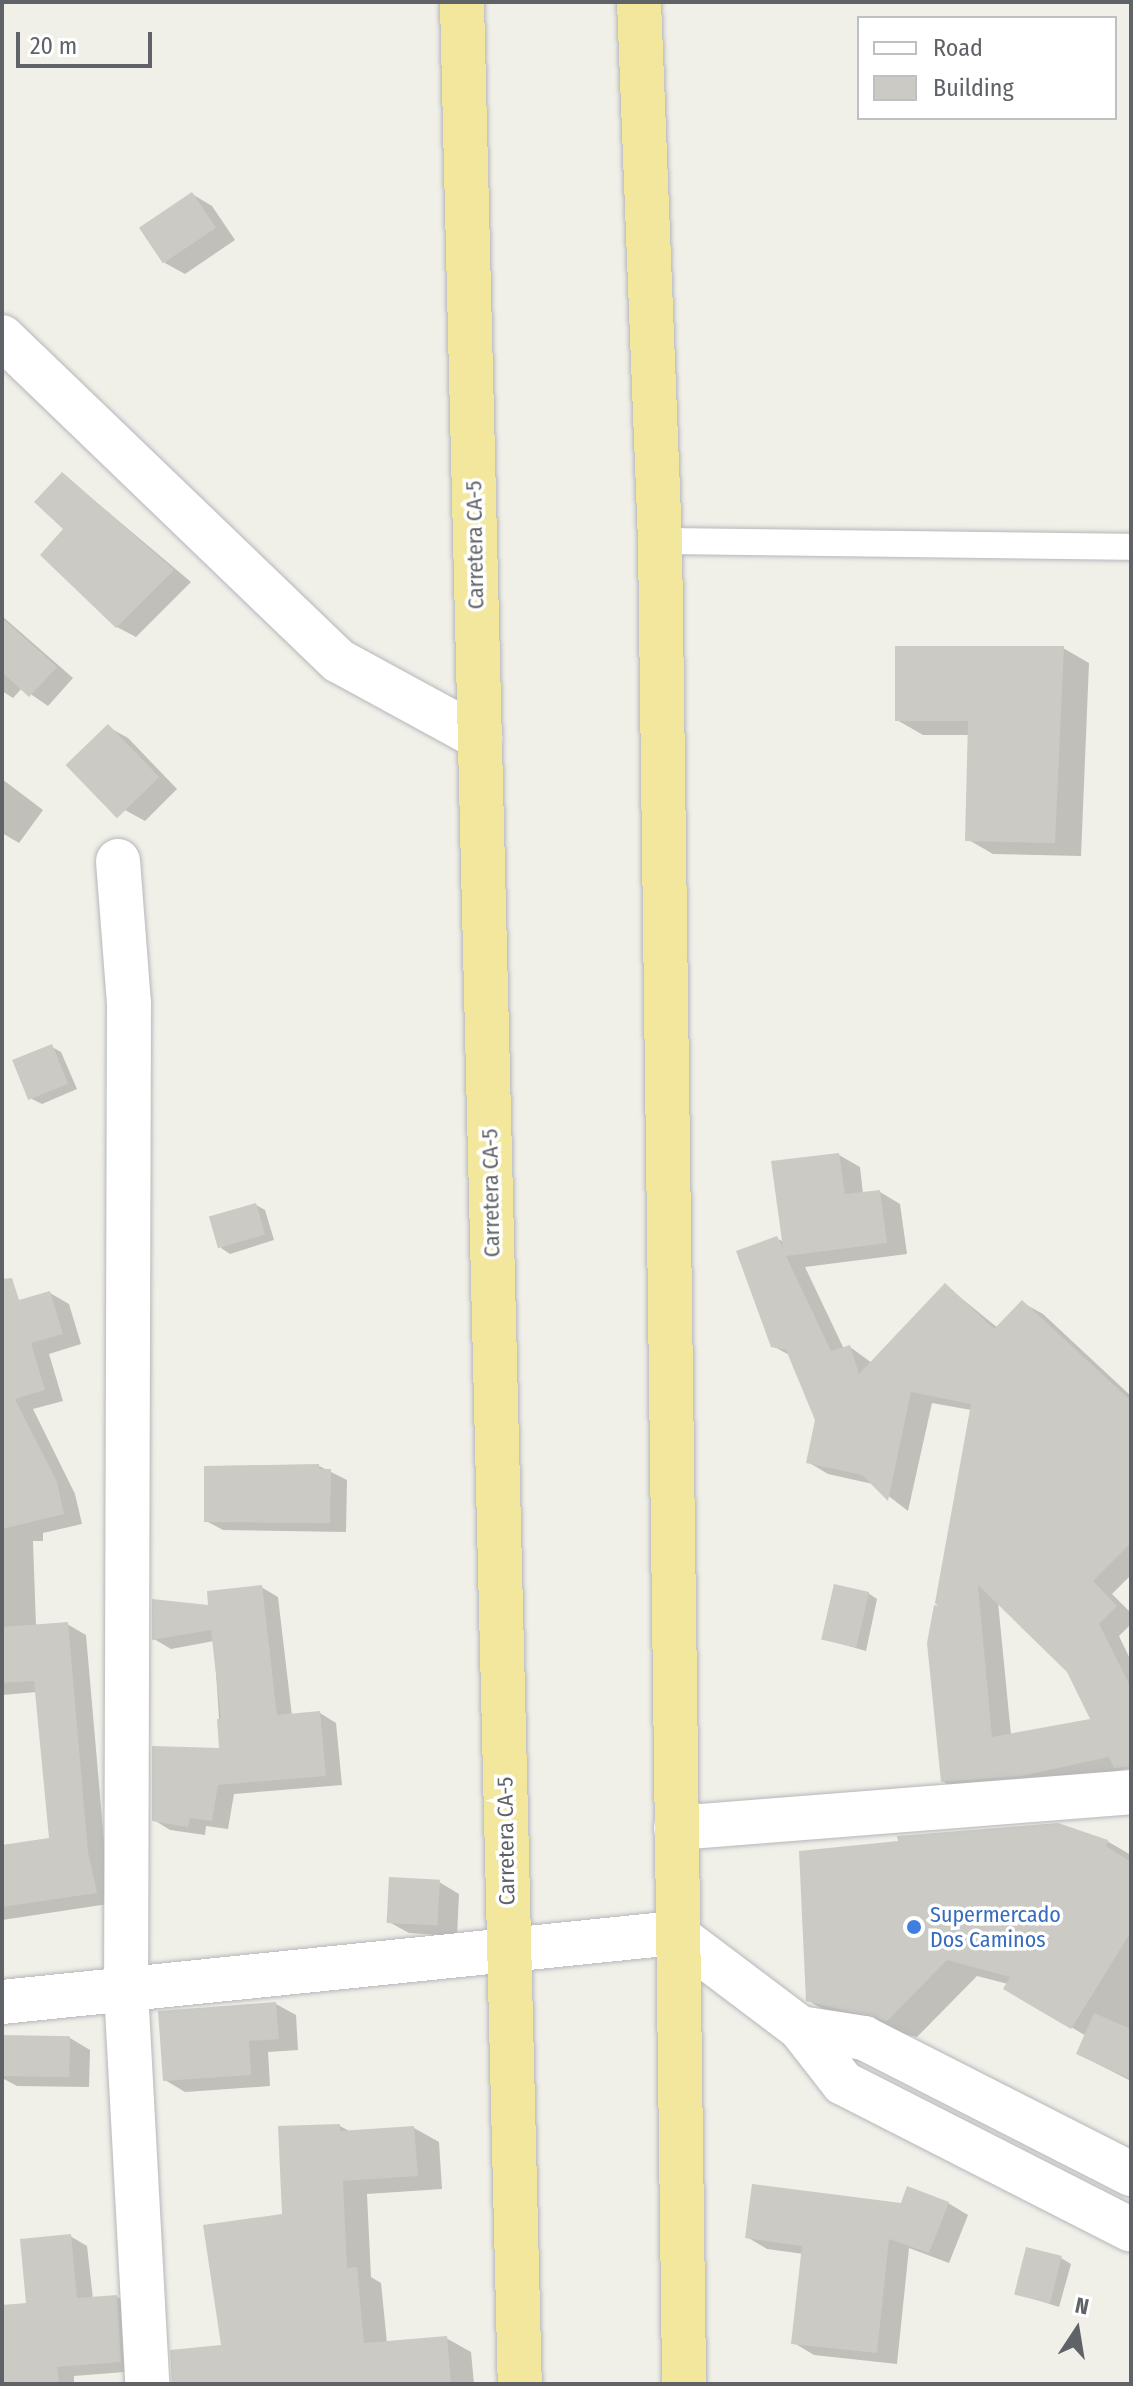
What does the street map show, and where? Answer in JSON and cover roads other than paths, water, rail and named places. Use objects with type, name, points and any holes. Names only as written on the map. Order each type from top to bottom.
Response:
[{"type":"highway","name":"Carretera CA-5","points":[[462,2],[520,2384]]},
{"type":"highway","points":[[639,2],[660,541],[676,1828],[674,1933],[684,2384]]},
{"type":"street","points":[[2,337],[339,661],[480,738]]},
{"type":"street","points":[[118,861],[129,1003],[126,1990],[147,2384]]},
{"type":"street","points":[[676,1828],[1112,1795],[1131,1820]]},
{"type":"street","points":[[2,2002],[674,1933],[800,2028],[843,2083],[1131,2230]]},
{"type":"street","points":[[800,2028],[864,2038],[1131,2174]]},
{"type":"lane","points":[[660,541],[1131,547]]},
{"type":"place","name":"Supermercado Dos Caminos","points":[[914,1927]]}]
